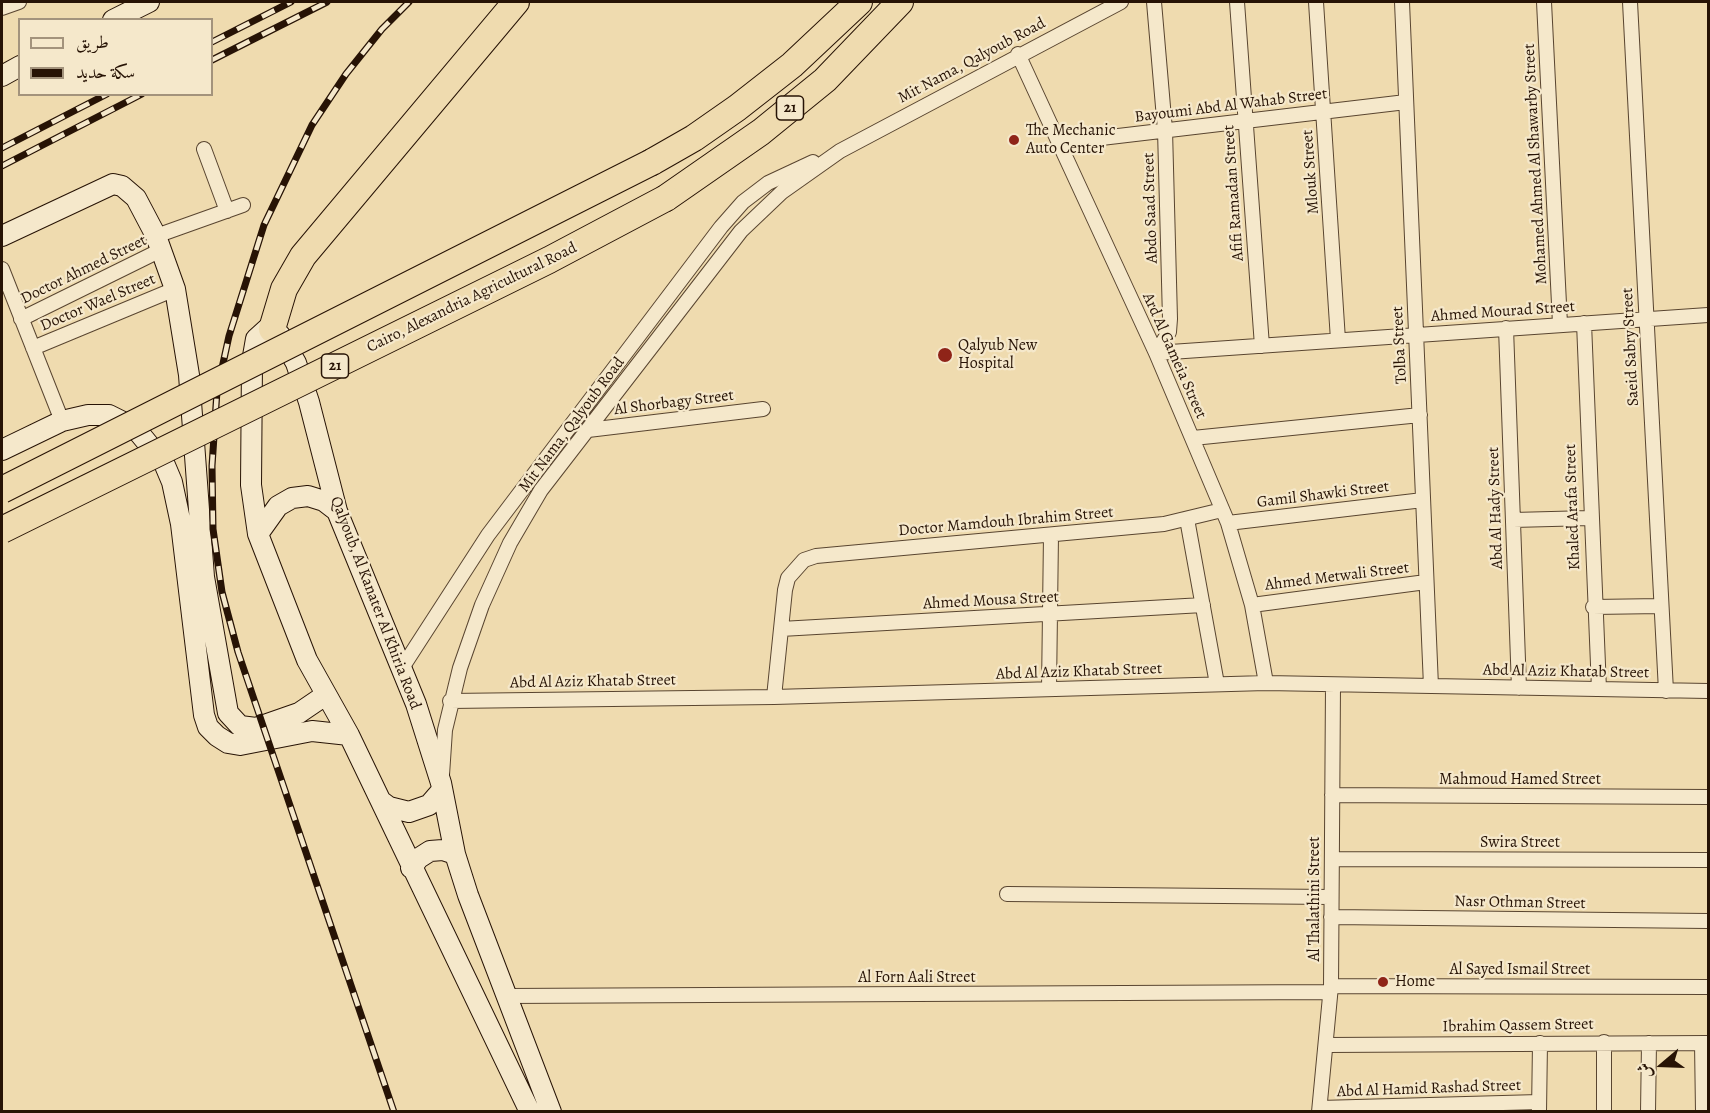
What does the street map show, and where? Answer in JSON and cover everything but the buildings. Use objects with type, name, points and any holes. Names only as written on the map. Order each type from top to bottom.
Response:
[{"type":"highway","points":[[272,329],[284,289],[303,256],[516,2]]},
{"type":"highway","name":"21","points":[[2,490],[652,162],[694,138],[792,65],[860,2]]},
{"type":"highway","name":"Cairo, Alexandria Agricultural Road","points":[[2,530],[549,260],[666,198],[761,132],[825,80],[900,2]]},
{"type":"main road","points":[[111,2],[113,18]]},
{"type":"main road","points":[[115,18],[149,2]]},
{"type":"main road","points":[[2,76],[18,67]]},
{"type":"main road","points":[[2,236],[113,184],[122,186],[136,198],[159,243],[175,289],[189,375],[204,577],[228,713],[240,726],[256,728],[299,713],[324,696]]},
{"type":"main road","points":[[272,329],[260,333],[256,339],[252,362],[251,485],[258,534],[290,621],[324,696],[349,735],[530,1112]]},
{"type":"main road","name":"Qalyoub, Al Kanater Al Khiria Road","points":[[272,329],[286,343],[296,363],[309,402],[337,512],[402,668],[441,787],[455,854],[505,996],[551,1112]]},
{"type":"main road","points":[[2,450],[62,421],[88,415],[109,415],[135,428],[164,464],[172,482],[181,524],[204,715],[208,727],[228,743],[240,745],[312,731],[349,735]]},
{"type":"main road","points":[[258,534],[278,506],[292,498],[308,496],[316,498],[324,501],[337,512]]},
{"type":"main road","points":[[217,736],[233,721]]},
{"type":"main road","points":[[381,801],[389,807],[409,812],[429,805],[441,787]]},
{"type":"main road","points":[[411,868],[419,858],[430,851],[443,850],[455,854]]},
{"type":"street","points":[[2,8],[19,2]]},
{"type":"street","name":"Mit Nama, Qalyoub Road","points":[[402,668],[488,535],[721,226],[743,202],[768,183],[840,151],[1018,54],[1121,2]]},
{"type":"street","name":"Abdo Saad Street","points":[[1154,2],[1165,130],[1170,320],[1169,332],[1156,353]]},
{"type":"street","name":"Afifi Ramadan Street","points":[[1237,2],[1262,346]]},
{"type":"street","name":"Mlouk Street","points":[[1316,2],[1338,340]]},
{"type":"street","name":"Tolba Street","points":[[1402,2],[1431,686]]},
{"type":"street","name":"Mohamed Ahmed Al Shawarby Street","points":[[1544,2],[1560,324]]},
{"type":"street","name":"Saeid Sabry Street","points":[[1630,2],[1666,691]]},
{"type":"street","name":"Ard Al Gameia Street","points":[[1018,54],[1156,353],[1225,517],[1252,604],[1266,683]]},
{"type":"street","name":"Bayoumi Abd Al Wahab Street","points":[[1059,143],[1406,102]]},
{"type":"street","points":[[204,149],[227,211]]},
{"type":"street","name":"Mit Nama, Qalyoub Road","points":[[441,787],[450,701],[470,636],[510,543],[541,490],[741,231],[782,192],[840,151]]},
{"type":"street","name":"Doctor Ahmed Street","points":[[21,319],[159,243],[243,205]]},
{"type":"street","points":[[2,269],[62,421]]},
{"type":"street","name":"Doctor Wael Street","points":[[33,348],[175,289]]},
{"type":"street","name":"Ahmed Mourad Street","points":[[1156,353],[1708,315]]},
{"type":"street","name":"Khaled Arafa Street","points":[[1584,323],[1593,607],[1599,689]]},
{"type":"street","name":"Abd Al Hady Street","points":[[1506,328],[1520,688]]},
{"type":"street","name":"Al Shorbagy Street","points":[[588,430],[764,409]]},
{"type":"street","points":[[1193,438],[1420,415]]},
{"type":"street","name":"Gamil Shawki Street","points":[[1225,517],[1423,500]]},
{"type":"street","name":"Doctor Mamdouh Ibrahim Street","points":[[781,629],[785,590],[795,568],[804,560],[816,556],[1225,517]]},
{"type":"street","points":[[1513,520],[1590,518]]},
{"type":"street","points":[[1187,519],[1217,684]]},
{"type":"street","points":[[1049,689],[1051,535]]},
{"type":"street","name":"Ahmed Metwali Street","points":[[1252,604],[1426,582]]},
{"type":"street","name":"Ahmed Mousa Street","points":[[781,629],[1203,605]]},
{"type":"street","points":[[1593,607],[1661,606]]},
{"type":"street","points":[[774,697],[781,629]]},
{"type":"street","name":"Abd Al Aziz Khatab Street","points":[[450,701],[774,697],[1266,683],[1708,691]]},
{"type":"street","name":"Al Thalathini Street","points":[[1320,1110],[1330,989],[1334,686]]},
{"type":"street","name":"Mahmoud Hamed Street","points":[[1332,795],[1708,797]]},
{"type":"street","name":"Swira Street","points":[[1332,860],[1708,860]]},
{"type":"street","points":[[1007,894],[1331,897]]},
{"type":"street","name":"Nasr Othman Street","points":[[1331,917],[1708,921]]},
{"type":"street","name":"Al Sayed Ismail Street","points":[[1330,989],[1708,987]]},
{"type":"street","name":"Al Forn Aali Street","points":[[505,996],[1330,989]]},
{"type":"street","points":[[1604,1042],[1604,1112]]},
{"type":"street","points":[[1539,1107],[1540,1043]]},
{"type":"street","points":[[1648,1112],[1649,1043]]},
{"type":"street","points":[[1703,1112],[1705,1043]]},
{"type":"street","name":"Ibrahim Qassem Street","points":[[1327,1045],[1705,1043]]},
{"type":"street","name":"Abd Al Hamid Rashad Street","points":[[1320,1110],[1539,1107]]},
{"type":"railway","points":[[213,41],[291,2]]},
{"type":"railway","points":[[213,59],[327,2]]},
{"type":"railway","points":[[394,1112],[238,652],[222,592],[213,529],[212,466],[217,391],[229,336],[264,225],[312,125],[346,74],[382,29],[409,2]]},
{"type":"railway","points":[[2,148],[103,96]]},
{"type":"railway","points":[[2,166],[138,96]]},
{"type":"place","name":"The Mechanic Auto Center","points":[[1014,140]]},
{"type":"place","name":"Qalyub New Hospital","points":[[945,355]]},
{"type":"place","name":"Home","points":[[1383,982]]}]
